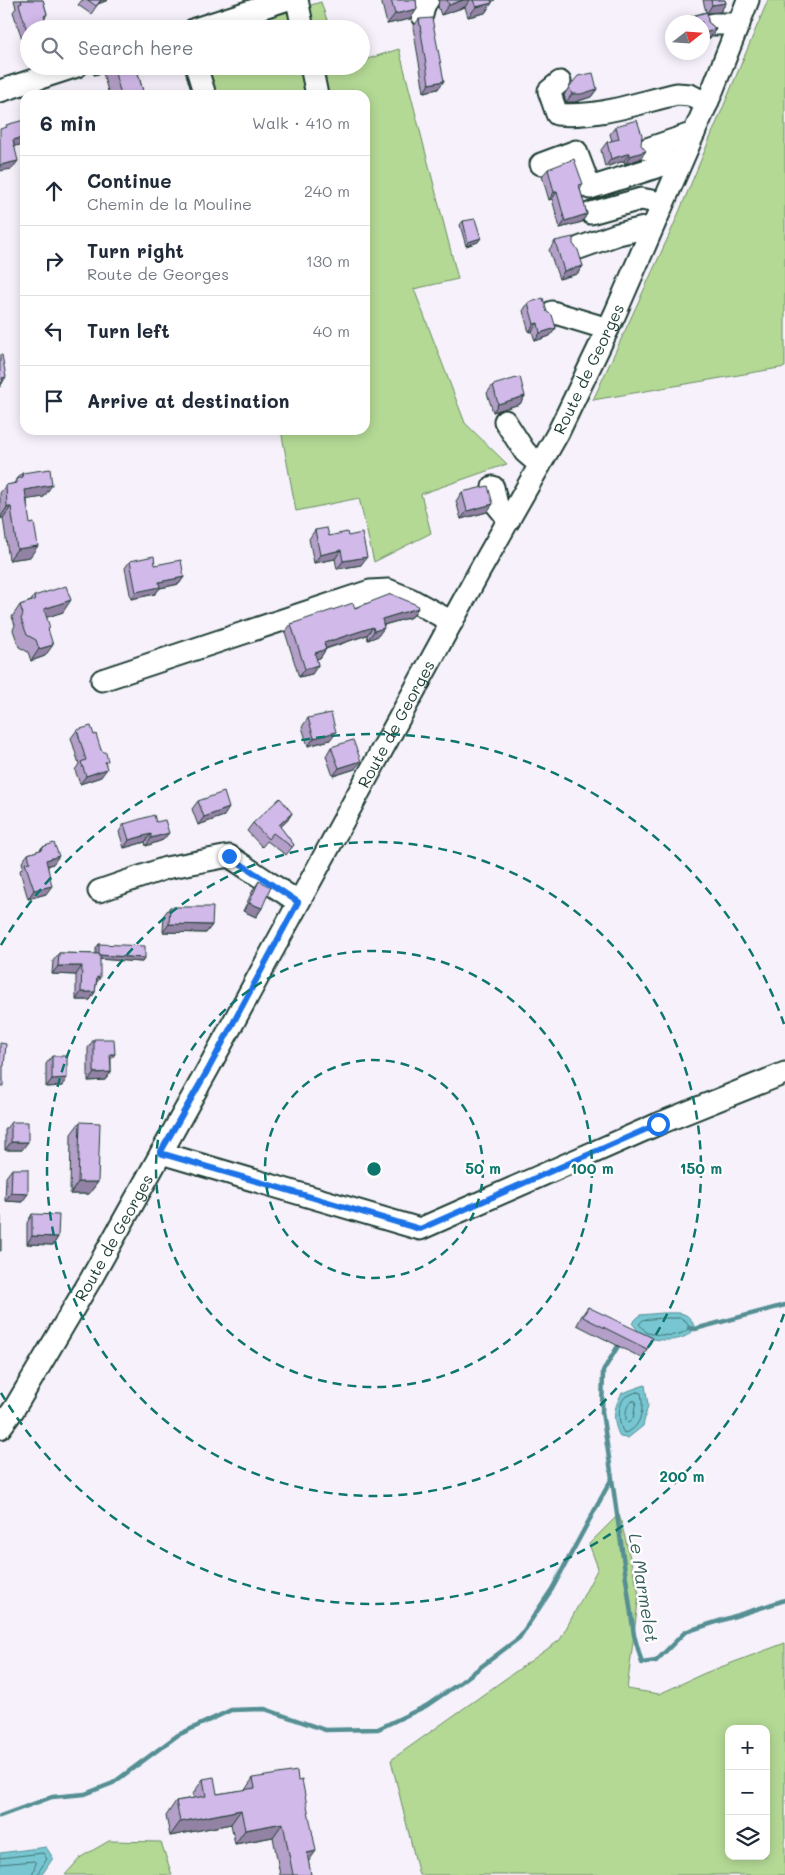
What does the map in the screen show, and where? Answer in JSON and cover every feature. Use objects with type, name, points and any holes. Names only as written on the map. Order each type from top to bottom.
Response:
[{"type":"street","points":[[223,20],[285,0]]},
{"type":"street","points":[[298,0],[302,20]]},
{"type":"street","name":"Route de Georges","points":[[0,1428],[14,1410],[91,1279],[209,1068],[508,520],[558,433],[608,329],[707,104],[748,0]]},
{"type":"street","points":[[713,24],[739,24]]},
{"type":"street","points":[[0,90],[48,75]]},
{"type":"street","points":[[199,75],[203,90]]},
{"type":"street","points":[[313,75],[316,90]]},
{"type":"street","points":[[560,82],[550,91],[556,114],[575,116],[601,113],[677,94],[690,95],[707,104]]},
{"type":"street","points":[[648,149],[694,133]]},
{"type":"street","points":[[541,164],[576,151],[590,188],[682,159]]},
{"type":"street","points":[[591,213],[641,199],[662,203]]},
{"type":"street","points":[[579,248],[618,234],[653,226]]},
{"type":"street","points":[[552,312],[608,329]]},
{"type":"street","points":[[505,420],[525,452],[540,465]]},
{"type":"street","points":[[493,487],[497,505],[508,520]]},
{"type":"street","points":[[102,680],[370,591],[388,590],[410,599],[452,622]]},
{"type":"street","points":[[100,891],[166,868],[229,856],[298,902]]},
{"type":"street","points":[[160,1153],[420,1229],[658,1124],[785,1073]]},
{"type":"green space","points":[[768,0],[785,0],[785,367],[593,400],[672,229]]},
{"type":"green space","points":[[321,2],[327,20],[261,20]]},
{"type":"green space","points":[[399,49],[458,279],[414,289],[465,423],[507,464],[421,494],[431,533],[374,562],[359,498],[296,511],[282,435],[370,435],[370,90],[212,90],[208,75],[370,75],[370,58]]},
{"type":"green space","points":[[619,1514],[639,1594],[627,1689],[659,1694],[705,1673],[785,1643],[785,1875],[419,1875],[391,1760],[560,1640],[598,1568],[589,1544]]},
{"type":"green space","points":[[109,1841],[161,1842],[172,1875],[65,1875],[81,1857]]},
{"type":"water","points":[[679,1313],[687,1316],[690,1318],[695,1329],[690,1334],[678,1339],[658,1340],[644,1338],[632,1323],[640,1315]]},
{"type":"water","points":[[645,1385],[648,1405],[643,1426],[628,1438],[620,1437],[615,1420],[615,1409],[619,1399],[622,1393]]},
{"type":"water","points":[[46,1847],[53,1858],[43,1873],[38,1875],[0,1875],[0,1853]]},
{"type":"building","points":[[21,0],[43,0],[47,14],[44,16],[46,20],[24,20],[19,4],[22,3]]},
{"type":"building","points":[[88,0],[101,0],[96,6]]},
{"type":"building","points":[[391,0],[416,0],[417,9],[395,14]]},
{"type":"building","points":[[447,0],[463,0],[449,5]]},
{"type":"building","points":[[473,0],[491,0],[492,3],[476,7]]},
{"type":"building","points":[[711,0],[725,0],[726,3],[712,5]]},
{"type":"building","points":[[707,12],[707,15],[696,15]]},
{"type":"building","points":[[432,18],[444,81],[429,84],[419,19]]},
{"type":"building","points":[[710,24],[716,29],[710,31]]},
{"type":"building","points":[[593,73],[597,89],[581,94],[572,94],[569,87],[578,76]]},
{"type":"building","points":[[115,75],[138,75],[143,90],[120,90]]},
{"type":"building","points":[[637,120],[642,135],[641,145],[646,151],[630,156],[630,153],[611,159],[607,142],[619,139],[616,126]]},
{"type":"building","points":[[20,121],[20,138],[13,140],[18,161],[0,165],[0,129],[7,127],[6,125]]},
{"type":"building","points":[[574,159],[583,184],[579,185],[587,214],[565,221],[548,169]]},
{"type":"building","points":[[475,219],[481,238],[468,242],[463,221]]},
{"type":"building","points":[[573,237],[573,244],[578,250],[583,266],[564,271],[555,241]]},
{"type":"building","points":[[543,298],[547,312],[552,315],[556,328],[540,333],[538,323],[534,324],[528,303]]},
{"type":"building","points":[[0,355],[2,355],[6,377],[2,378],[3,382],[0,383]]},
{"type":"building","points":[[520,377],[525,396],[498,404],[493,385]]},
{"type":"building","points":[[50,469],[52,485],[25,490],[30,524],[34,523],[38,546],[17,549],[11,507],[7,507],[6,485],[17,483],[17,479],[23,477],[22,473]]},
{"type":"building","points":[[488,486],[493,504],[467,511],[462,492]]},
{"type":"building","points":[[327,528],[329,536],[347,532],[348,536],[362,533],[367,557],[343,561],[341,550],[320,555],[315,530]]},
{"type":"building","points":[[154,556],[155,565],[181,560],[184,577],[159,582],[160,587],[136,592],[130,561]]},
{"type":"building","points":[[66,586],[71,600],[44,609],[53,645],[39,649],[36,640],[27,635],[21,619],[23,614],[20,605],[35,600],[34,596]]},
{"type":"building","points":[[391,594],[417,605],[418,608],[382,619],[384,628],[374,631],[373,627],[324,643],[326,649],[315,653],[318,665],[305,669],[291,624],[353,603],[355,608]]},
{"type":"building","points":[[331,713],[336,732],[314,738],[308,718]]},
{"type":"building","points":[[91,726],[94,735],[96,734],[101,750],[106,753],[108,761],[105,762],[107,769],[86,776],[81,762],[86,760],[77,730]]},
{"type":"building","points":[[353,740],[361,761],[339,768],[331,747]]},
{"type":"building","points":[[224,792],[229,808],[204,817],[198,801]]},
{"type":"building","points":[[280,798],[292,813],[279,825],[294,845],[292,847],[273,833],[268,839],[253,823]]},
{"type":"building","points":[[154,815],[156,822],[165,820],[169,833],[151,838],[151,834],[129,840],[124,824]]},
{"type":"building","points":[[54,843],[59,856],[46,860],[52,886],[34,890],[25,863],[30,862],[28,854]]},
{"type":"building","points":[[259,881],[271,887],[262,908],[249,903]]},
{"type":"building","points":[[170,907],[213,907],[212,925],[169,924]]},
{"type":"building","points":[[99,944],[145,946],[145,958],[99,955]]},
{"type":"building","points":[[59,953],[100,954],[100,978],[97,977],[95,992],[81,992],[82,966],[58,966]]},
{"type":"building","points":[[94,1039],[114,1039],[115,1054],[110,1054],[111,1072],[94,1073]]},
{"type":"building","points":[[0,1043],[6,1044],[3,1086],[0,1086]]},
{"type":"building","points":[[52,1056],[67,1056],[67,1078],[52,1079]]},
{"type":"building","points":[[11,1122],[28,1122],[28,1142],[11,1142]]},
{"type":"building","points":[[80,1122],[100,1123],[98,1182],[78,1182]]},
{"type":"building","points":[[12,1169],[28,1169],[28,1194],[11,1193]]},
{"type":"building","points":[[32,1214],[59,1215],[58,1237],[32,1236]]},
{"type":"building","points":[[1,1216],[1,1251],[0,1251]]},
{"type":"building","points":[[588,1307],[653,1338],[647,1349],[583,1317]]},
{"type":"building","points":[[297,1771],[298,1781],[302,1780],[316,1851],[307,1853],[311,1875],[293,1875],[283,1823],[245,1830],[241,1810],[180,1822],[176,1801],[206,1796],[203,1779],[214,1777],[217,1794],[255,1788],[253,1778]]},
{"type":"waterway","points":[[689,1328],[695,1329],[785,1305]]},
{"type":"waterway","points":[[0,1816],[52,1797],[85,1794],[113,1783],[178,1735],[231,1710],[265,1709],[325,1730],[378,1729],[426,1706],[519,1638],[552,1589],[612,1478],[602,1412],[603,1371],[618,1346]]},
{"type":"waterway","name":"Le Marmelet","points":[[612,1479],[634,1635],[642,1663],[656,1661],[685,1632],[785,1600]]},
{"type":"route","points":[[229,856],[298,902],[209,1068],[160,1153],[420,1229],[658,1124]]}]
